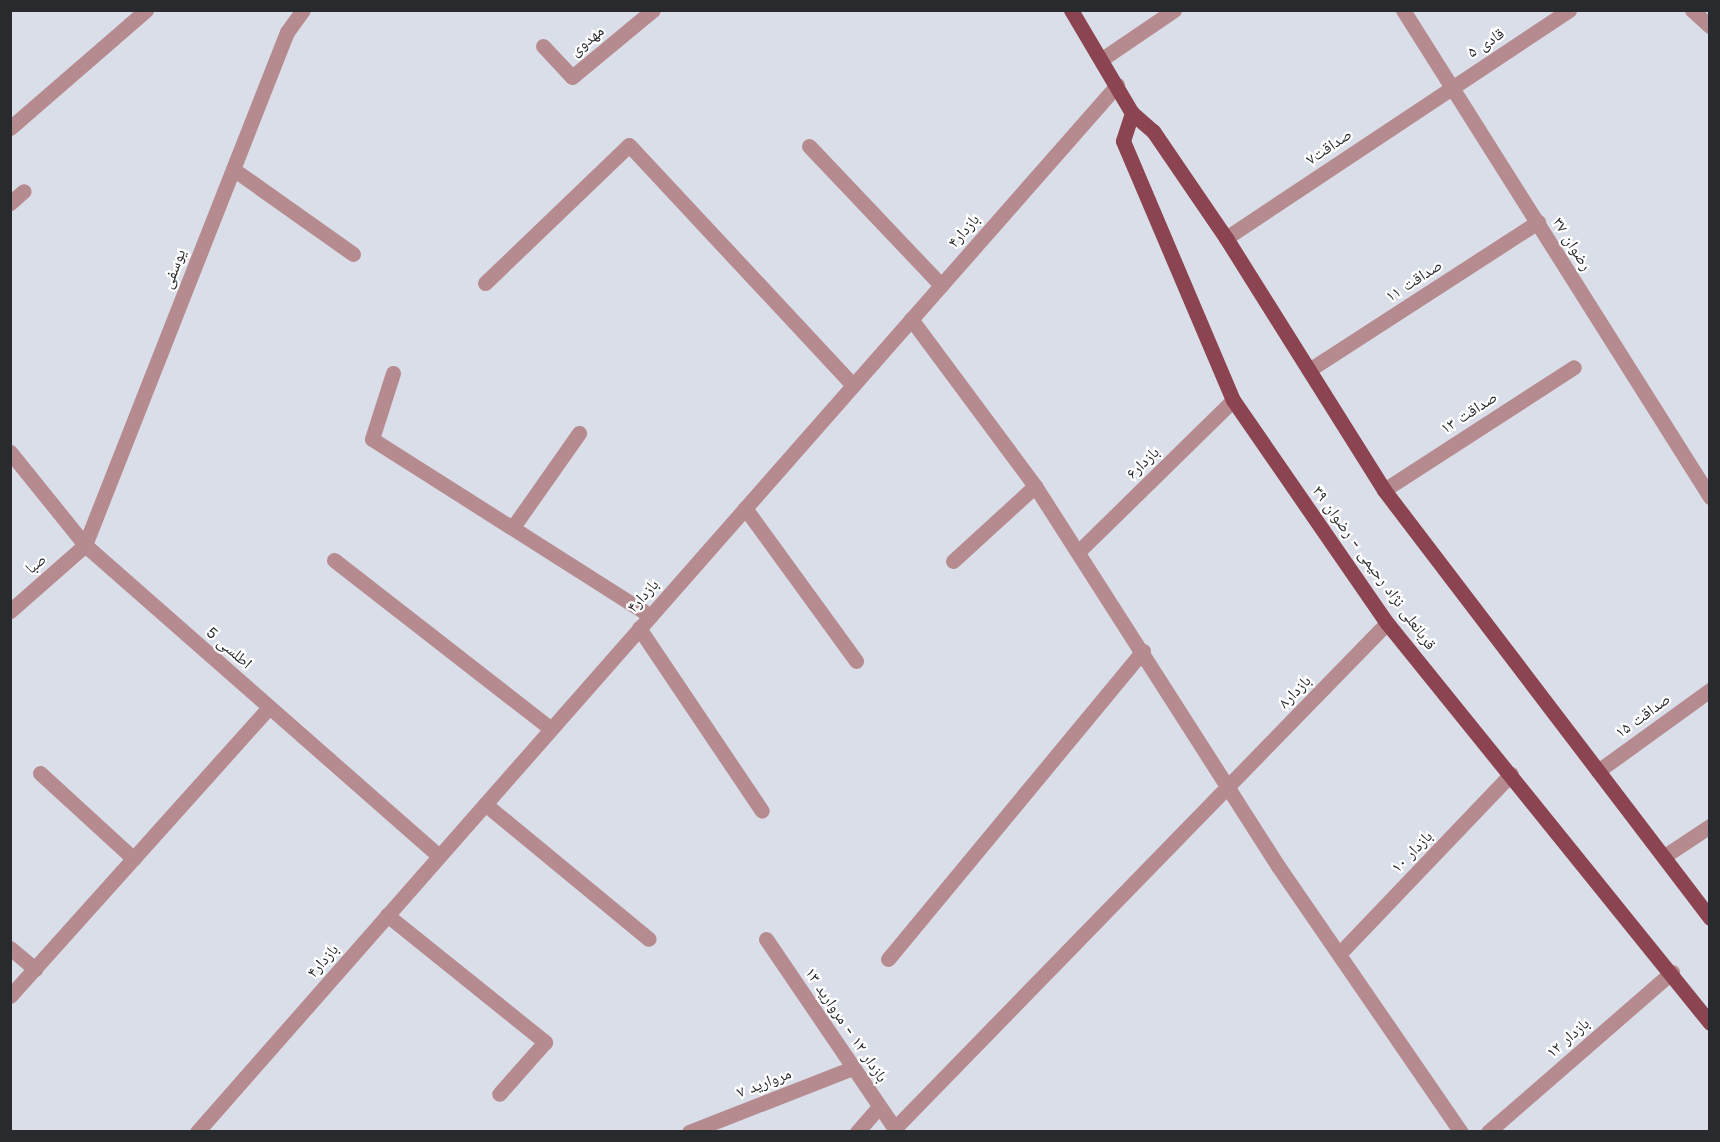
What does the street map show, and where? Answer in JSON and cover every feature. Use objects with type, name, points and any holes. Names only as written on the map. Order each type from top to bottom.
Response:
[{"type":"main road","points":[[1071,10],[1132,113],[1154,131],[1226,238],[1384,490],[1598,771],[1666,855],[1710,918]]},
{"type":"main road","name":"قربانعلی نژاد رحیمی - رضوان ۳۹","points":[[1132,113],[1123,141],[1233,400],[1387,622],[1672,972],[1710,1023]]},
{"type":"street","points":[[10,128],[146,10]]},
{"type":"street","name":"یوسفی","points":[[85,545],[286,32],[303,10]]},
{"type":"street","name":"مهدوی","points":[[543,46],[572,77],[653,10]]},
{"type":"street","points":[[1102,59],[1174,10]]},
{"type":"street","name":"رضوان ۳۷","points":[[1403,10],[1710,497]]},
{"type":"street","name":"قادی ۵","points":[[1452,86],[1569,10]]},
{"type":"street","points":[[1692,10],[1710,26]]},
{"type":"street","name":"بازدار۴","points":[[197,1131],[1117,85]]},
{"type":"street","name":"صداقت۷","points":[[1226,238],[1452,86]]},
{"type":"street","points":[[485,284],[629,145],[853,385]]},
{"type":"street","points":[[809,146],[941,285]]},
{"type":"street","points":[[233,169],[353,254]]},
{"type":"street","points":[[10,203],[24,191]]},
{"type":"street","name":"صداقت ۱۱","points":[[1309,370],[1538,222]]},
{"type":"street","points":[[911,320],[1035,486],[1143,651],[1228,787],[1461,1131]]},
{"type":"street","name":"صداقت ۱۳","points":[[1384,490],[1574,367]]},
{"type":"street","points":[[393,373],[372,439],[651,616]]},
{"type":"street","name":"بازدار۶","points":[[1078,552],[1233,400]]},
{"type":"street","points":[[513,527],[579,433]]},
{"type":"street","name":"اطلسی 5","points":[[10,452],[85,545],[439,856]]},
{"type":"street","points":[[953,561],[1035,486]]},
{"type":"street","points":[[745,508],[856,662]]},
{"type":"street","name":"صبا","points":[[10,610],[85,545]]},
{"type":"street","points":[[334,560],[551,729]]},
{"type":"street","name":"بازدار۸","points":[[896,1130],[1387,622]]},
{"type":"street","points":[[639,628],[762,811]]},
{"type":"street","points":[[888,959],[1143,651]]},
{"type":"street","name":"صداقت ۱۵","points":[[1598,771],[1710,690]]},
{"type":"street","points":[[10,996],[269,707]]},
{"type":"street","points":[[40,773],[134,859]]},
{"type":"street","name":"بازدار ۱۰","points":[[1339,954],[1511,774]]},
{"type":"street","points":[[485,804],[649,939]]},
{"type":"street","points":[[1666,855],[1710,826]]},
{"type":"street","points":[[387,915],[545,1042],[499,1094]]},
{"type":"street","name":"بازدار ۱۲ - مروارید ۱۳","points":[[766,939],[896,1130]]},
{"type":"street","points":[[10,948],[35,969]]},
{"type":"street","name":"بازدار ۱۲","points":[[1488,1131],[1672,972]]},
{"type":"street","name":"مروارید ۷","points":[[689,1131],[852,1068]]},
{"type":"street","points":[[857,1131],[879,1107]]}]
